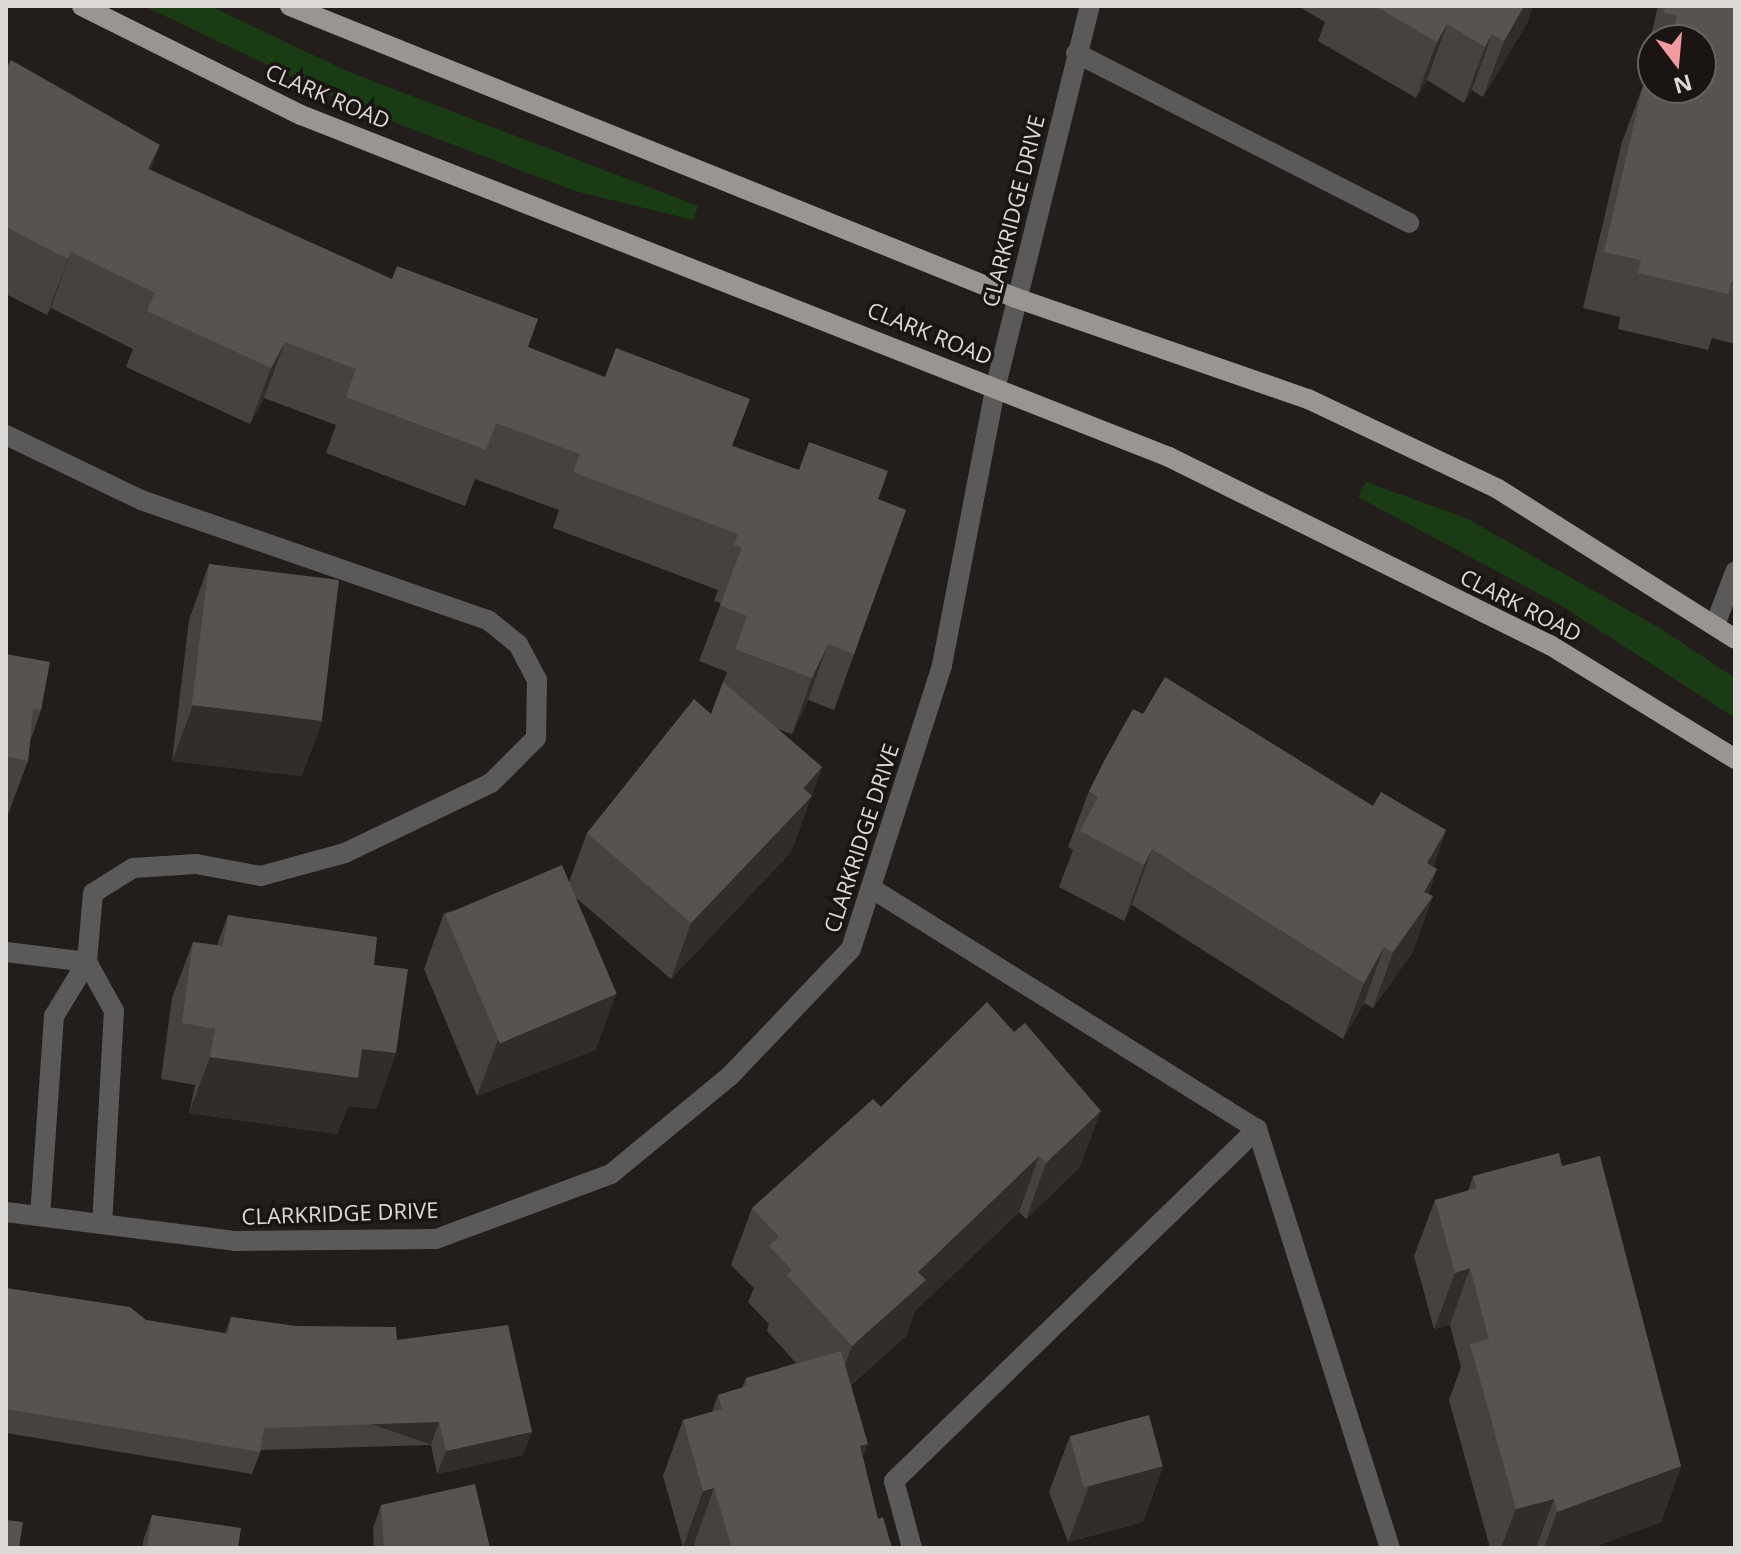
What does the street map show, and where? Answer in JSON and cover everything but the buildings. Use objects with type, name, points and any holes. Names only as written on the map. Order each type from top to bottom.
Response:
[{"type":"main road","name":"CLARK ROAD","points":[[82,6],[301,115],[996,385],[1169,457],[1550,645],[1735,759]]},
{"type":"main road","points":[[290,6],[1016,298],[1308,399],[1498,489],[1735,639]]},
{"type":"street","name":"CLARKRIDGE DRIVE","points":[[6,1212],[236,1241],[436,1239],[611,1174],[730,1076],[851,949],[942,665],[996,385],[1090,6]]},
{"type":"street","points":[[1076,53],[1409,223]]},
{"type":"street","points":[[6,435],[141,500],[488,620],[518,644],[537,680],[536,738],[491,783],[345,853],[261,876],[196,864],[133,868],[93,893],[87,962],[54,1016],[40,1216]]},
{"type":"street","points":[[1715,625],[1735,572]]},
{"type":"street","points":[[871,888],[1257,1129],[1390,1548]]},
{"type":"street","points":[[6,952],[87,962]]},
{"type":"street","points":[[87,962],[114,1011],[102,1224]]},
{"type":"street","points":[[912,1548],[894,1481],[1257,1129]]},
{"type":"green space","points":[[144,6],[210,6],[347,71],[698,206],[693,220],[575,191],[364,111]]},
{"type":"green space","points":[[1366,482],[1466,518],[1663,630],[1735,678],[1735,718],[1560,605],[1358,497]]}]
